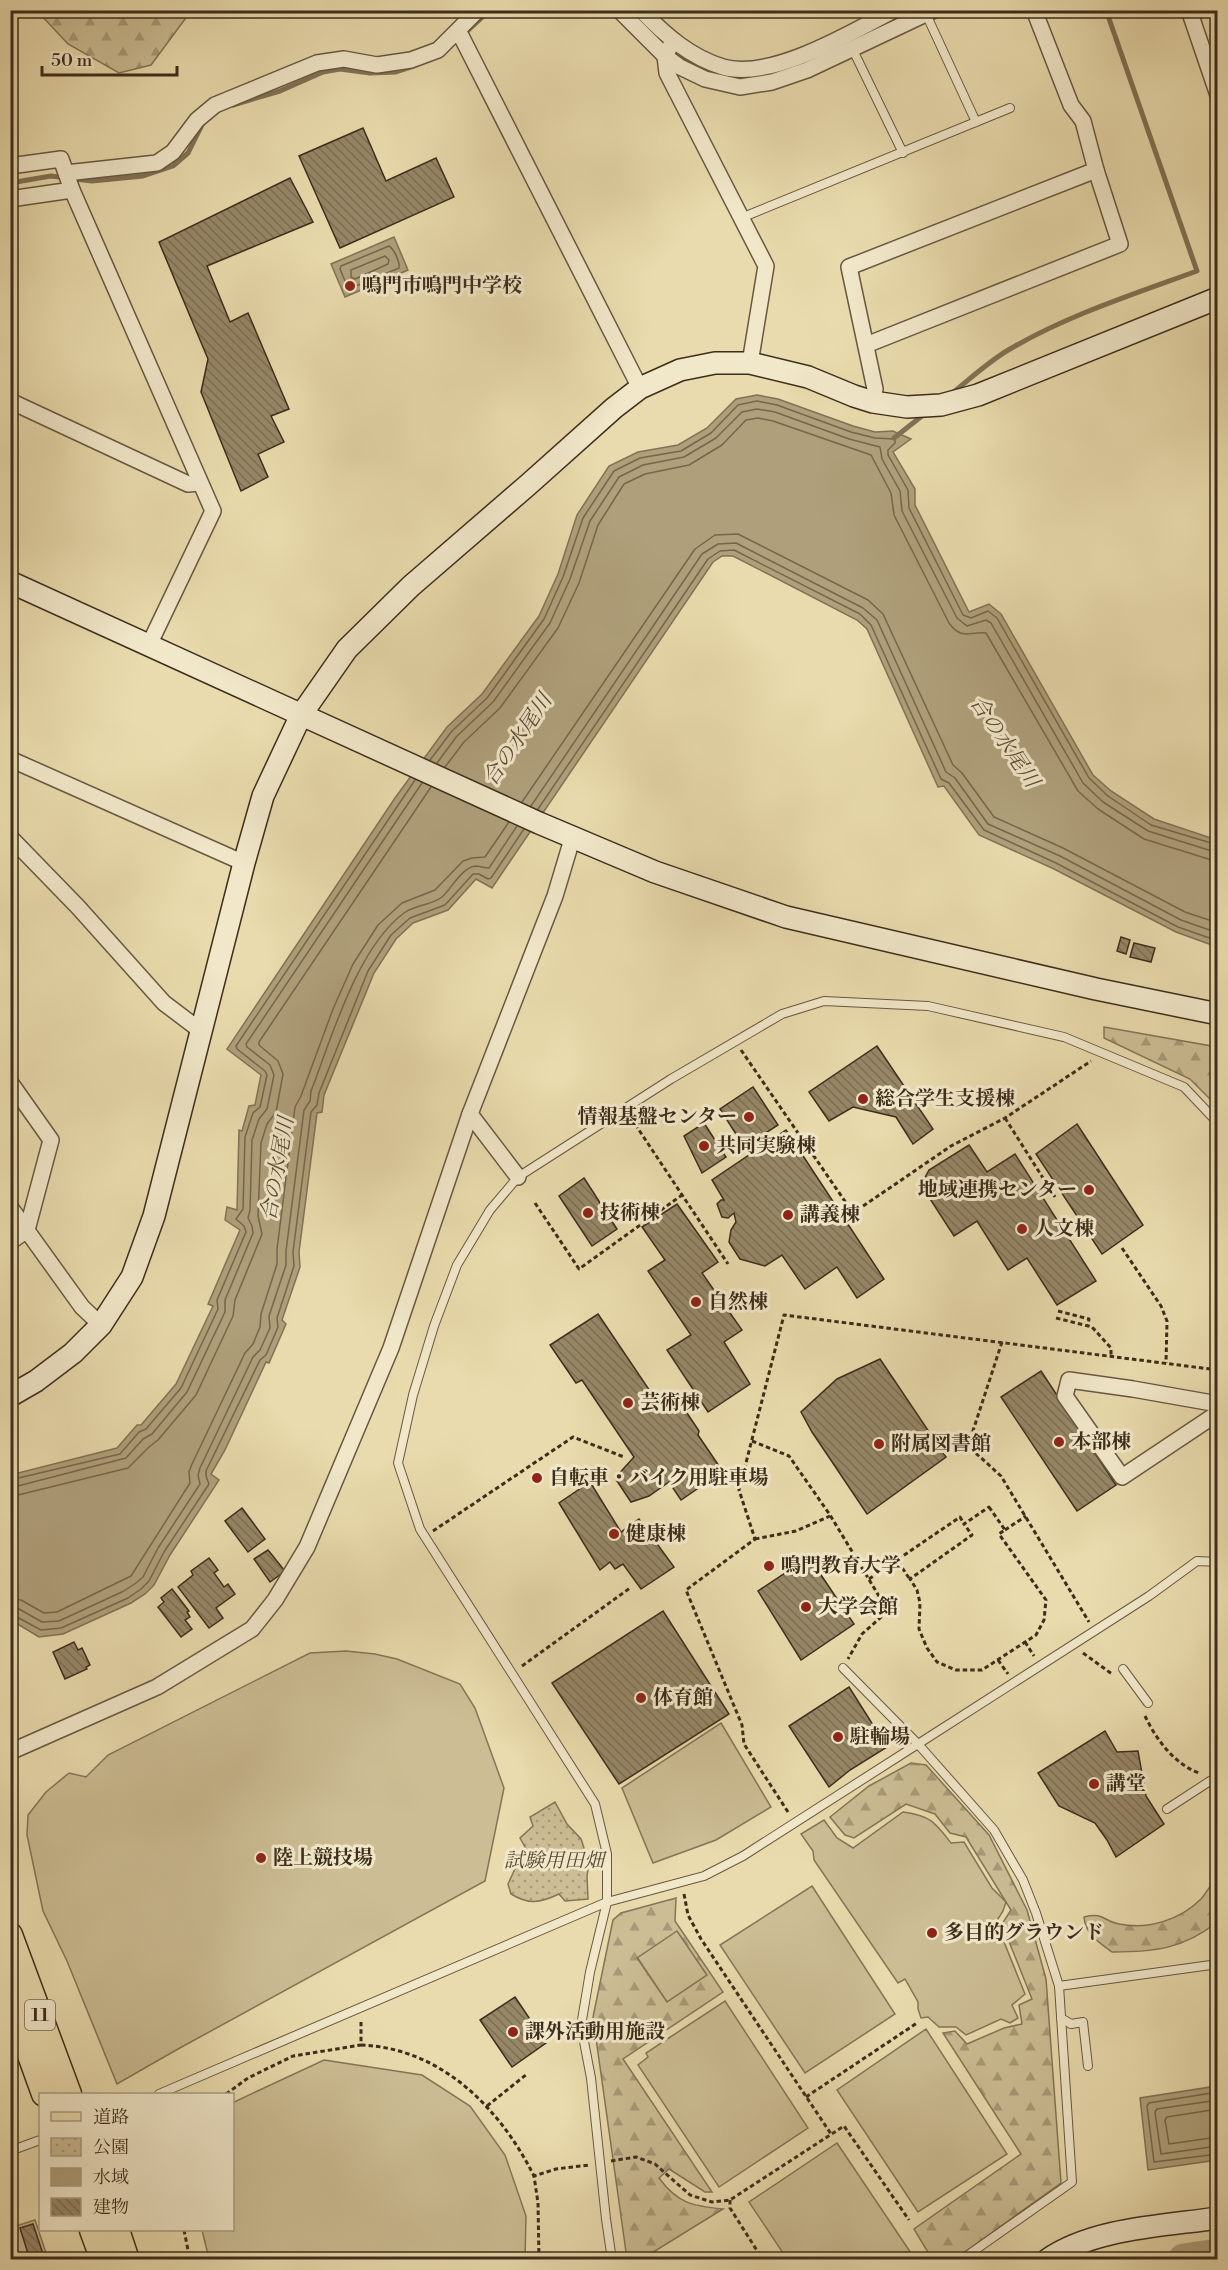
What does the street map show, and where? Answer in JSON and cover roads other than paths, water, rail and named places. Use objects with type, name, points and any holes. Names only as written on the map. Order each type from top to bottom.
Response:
[{"type":"main road","name":"11","points":[[10,1935],[69,2093]]},
{"type":"main road","name":"11","points":[[10,2000],[44,2093]]},
{"type":"main road","points":[[93,2231],[103,2259]]},
{"type":"main road","points":[[118,2231],[127,2259]]},
{"type":"street","points":[[66,173],[157,163],[173,152],[197,120],[215,105],[317,63],[344,59],[377,65],[411,60],[438,50],[459,32],[478,10]]},
{"type":"street","points":[[619,10],[665,56],[680,67],[705,79],[740,87],[772,82],[807,70],[930,12]]},
{"type":"street","points":[[641,10],[673,42],[724,67],[743,70],[800,56],[894,10]]},
{"type":"street","points":[[866,345],[1120,244],[1096,170],[1083,120],[1071,105],[1034,10]]},
{"type":"street","points":[[1189,10],[1218,95]]},
{"type":"street","points":[[459,32],[640,388]]},
{"type":"street","points":[[673,42],[665,56],[668,73],[766,266],[750,363]]},
{"type":"street","points":[[10,166],[61,159],[72,190],[213,511],[149,645]]},
{"type":"street","points":[[873,402],[875,389],[849,267],[1096,170]]},
{"type":"street","points":[[10,199],[72,190]]},
{"type":"street","points":[[10,1396],[36,1381],[73,1353],[101,1325],[132,1277],[154,1216],[244,862],[263,796],[301,715],[347,650],[411,586],[614,408],[640,388],[680,370],[715,363],[750,363],[808,377],[873,402],[907,407],[942,405],[978,394],[1218,298]]},
{"type":"street","points":[[10,401],[188,483],[200,483]]},
{"type":"street","points":[[10,582],[539,823],[655,872],[786,917],[1096,989],[1218,1014]]},
{"type":"street","points":[[10,759],[244,862]]},
{"type":"street","points":[[10,1752],[157,1687],[252,1629],[275,1600],[307,1547],[391,1348],[470,1114],[555,896],[573,836]]},
{"type":"street","points":[[10,837],[78,907],[164,1003],[201,1031]]},
{"type":"street","points":[[10,1082],[51,1140],[27,1230],[10,1242]]},
{"type":"street","points":[[470,1114],[518,1177]]},
{"type":"street","points":[[10,1207],[82,1307],[101,1325]]},
{"type":"street","points":[[1218,1404],[1069,1380],[1065,1396],[1122,1477],[1218,1413]]},
{"type":"street","points":[[1047,2259],[1084,2240],[1138,2229],[1218,2218]]},
{"type":"lane","points":[[930,12],[976,122]]},
{"type":"lane","points":[[852,48],[903,153]]},
{"type":"lane","points":[[741,218],[1010,108]]},
{"type":"lane","points":[[612,2259],[591,2078],[582,2026],[590,1972],[607,1902],[607,1854],[595,1804],[424,1537],[398,1463],[413,1395],[434,1326],[457,1265],[490,1210],[518,1177],[735,1041],[782,1014],[824,1001],[928,1006],[1064,1037],[1184,1087],[1218,1123]]},
{"type":"lane","points":[[161,2093],[607,1902],[704,1876],[743,1856],[1149,1596],[1197,1561],[1218,1562]]},
{"type":"lane","points":[[843,1668],[918,1744],[994,1830],[1023,1880],[1059,1986],[1072,2182],[961,2259]]},
{"type":"lane","points":[[1124,1669],[1148,1703]]},
{"type":"lane","points":[[1167,1809],[1210,1781],[1218,1780]]},
{"type":"lane","points":[[1059,1986],[1218,1964]]},
{"type":"lane","points":[[1061,2018],[1071,2024],[1083,2022],[1088,2066]]},
{"type":"lane","points":[[10,2151],[39,2140]]},
{"type":"water","points":[[394,237],[408,270],[345,297],[331,264]]},
{"type":"water","name":"合の水尾川","points":[[757,395],[778,399],[853,426],[875,432],[893,431],[911,439],[893,452],[915,489],[915,505],[969,612],[989,604],[1001,614],[1093,775],[1111,791],[1154,819],[1217,840],[1217,947],[1176,932],[1054,869],[979,835],[944,786],[938,787],[867,629],[857,620],[733,556],[722,556],[713,562],[492,888],[476,879],[448,910],[413,923],[396,939],[374,973],[324,1095],[322,1112],[317,1113],[299,1252],[300,1267],[282,1320],[286,1324],[269,1363],[266,1362],[225,1450],[211,1474],[219,1480],[170,1555],[154,1585],[145,1594],[131,1603],[63,1634],[39,1637],[11,1620],[10,1475],[117,1448],[137,1425],[141,1425],[176,1384],[213,1306],[208,1304],[240,1230],[225,1220],[227,1207],[237,1210],[239,1130],[242,1131],[249,1106],[255,1105],[261,1075],[227,1049],[395,798],[447,727],[482,694],[539,616],[558,574],[577,515],[609,466],[638,452],[678,445],[707,428],[736,399]]},
{"type":"water","points":[[1217,2086],[1217,2160],[1148,2170],[1140,2098]]},
{"type":"waterway","points":[[462,36],[490,10]]},
{"type":"waterway","points":[[631,10],[641,22]]},
{"type":"waterway","points":[[864,35],[914,10]]},
{"type":"waterway","points":[[951,394],[995,359],[1032,337],[1102,306],[1197,271],[1106,10]]},
{"type":"waterway","points":[[670,48],[690,61],[721,74],[755,78]]},
{"type":"waterway","points":[[233,105],[280,91],[323,72],[340,69],[370,73],[396,72],[414,66]]},
{"type":"waterway","points":[[10,183],[51,176],[92,181],[143,176],[173,166],[188,153],[203,123]]},
{"type":"waterway","points":[[894,438],[927,412]]},
{"type":"waterway","points":[[1184,2260],[1218,2255]]},
{"type":"place","name":"鳴門市鳴門中学校","points":[[350,286]]},
{"type":"place","name":"総合学生支援棟","points":[[863,1099]]},
{"type":"place","name":"情報基盤センター","points":[[749,1117]]},
{"type":"place","name":"共同実験棟","points":[[704,1146]]},
{"type":"place","name":"地域連携センター","points":[[1089,1190]]},
{"type":"place","name":"技術棟","points":[[588,1213]]},
{"type":"place","name":"講義棟","points":[[788,1215]]},
{"type":"place","name":"人文棟","points":[[1022,1229]]},
{"type":"place","name":"自然棟","points":[[696,1302]]},
{"type":"place","name":"芸術棟","points":[[628,1403]]},
{"type":"place","name":"本部棟","points":[[1059,1442]]},
{"type":"place","name":"附属図書館","points":[[879,1444]]},
{"type":"place","name":"自転車・バイク用駐車場","points":[[537,1478]]},
{"type":"place","name":"健康棟","points":[[614,1534]]},
{"type":"place","name":"鳴門教育大学","points":[[769,1566]]},
{"type":"place","name":"大学会館","points":[[806,1607]]},
{"type":"place","name":"体育館","points":[[641,1698]]},
{"type":"place","name":"駐輪場","points":[[838,1737]]},
{"type":"place","name":"講堂","points":[[1094,1784]]},
{"type":"place","name":"陸上競技場","points":[[261,1858]]},
{"type":"place","name":"多目的グラウンド","points":[[932,1933]]},
{"type":"place","name":"課外活動用施設","points":[[513,2032]]},
{"type":"park label","name":"試験用田畑","points":[[554,1861]]}]
